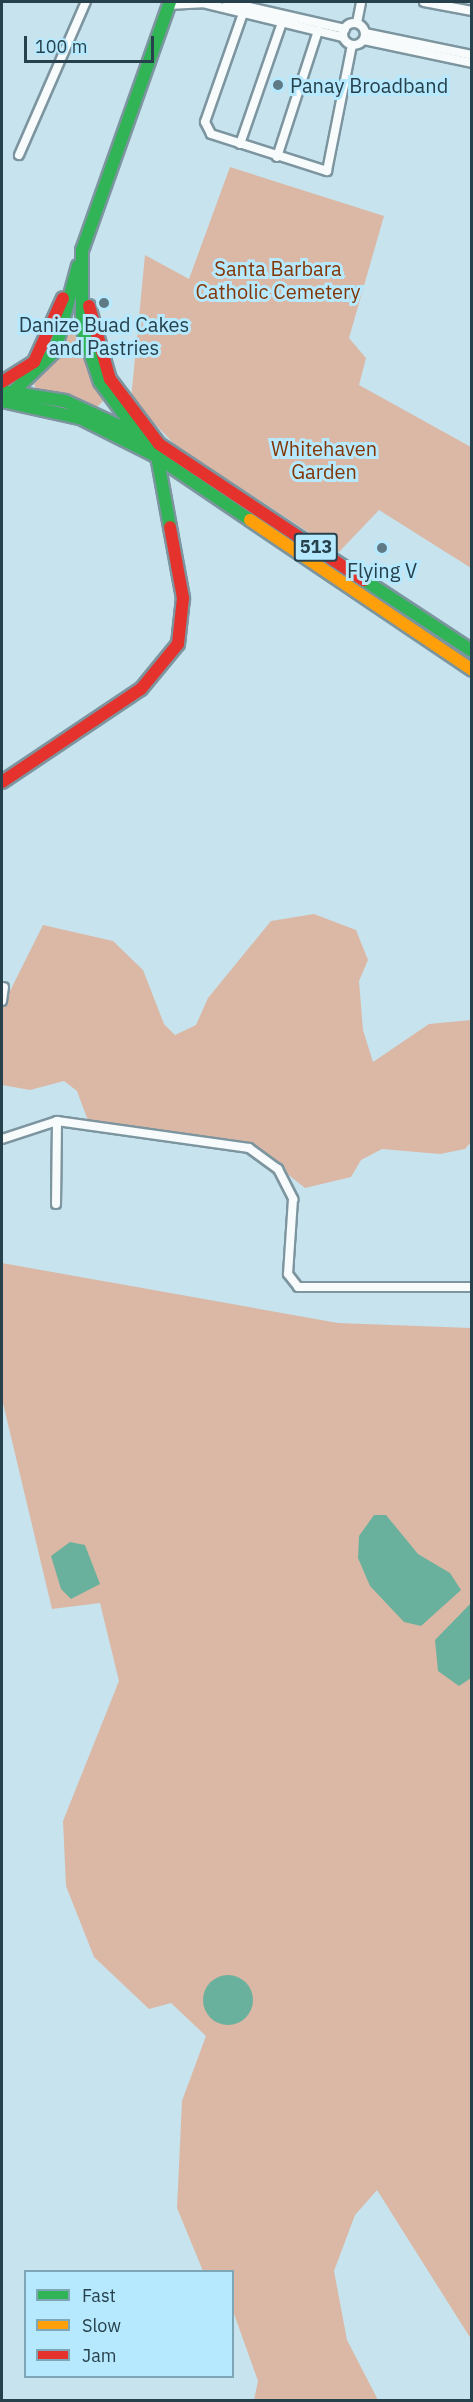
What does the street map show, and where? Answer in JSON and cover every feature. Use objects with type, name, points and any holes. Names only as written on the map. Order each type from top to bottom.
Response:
[{"type":"main road","name":"513","points":[[134,433],[100,382],[82,328],[82,250],[169,3]]},
{"type":"main road","name":"513","points":[[82,250],[100,355],[124,402],[157,449],[471,670]]},
{"type":"main road","points":[[2,382],[34,362],[46,344],[82,250]]},
{"type":"main road","points":[[2,400],[15,391],[55,351],[82,250]]},
{"type":"main road","points":[[2,391],[15,391],[65,401],[134,433],[157,449],[183,598],[178,645],[141,689],[2,782]]},
{"type":"main road","points":[[2,400],[80,418],[157,449]]},
{"type":"main road","name":"513","points":[[157,449],[471,651]]},
{"type":"street","points":[[19,155],[86,2]]},
{"type":"street","points":[[227,2],[282,23],[318,31],[344,33],[357,23]]},
{"type":"street","points":[[361,2],[357,23],[364,37],[471,63]]},
{"type":"street","points":[[424,2],[471,11]]},
{"type":"street","points":[[169,3],[203,3],[244,8],[344,33],[352,45],[330,167],[323,172],[211,134],[205,122],[244,8]]},
{"type":"street","points":[[240,144],[282,23]]},
{"type":"street","points":[[277,157],[318,31]]},
{"type":"street","points":[[352,45],[364,37],[471,55]]},
{"type":"street","points":[[2,1001],[4,987]]},
{"type":"street","points":[[56,1204],[57,1121]]},
{"type":"street","points":[[2,1139],[57,1121],[249,1148],[265,1157],[293,1199],[288,1274],[298,1287],[471,1287]]},
{"type":"green space","points":[[230,167],[384,216],[349,338],[366,358],[359,385],[471,447],[471,568],[379,510],[339,552],[176,446],[131,399],[145,255],[189,279]]},
{"type":"green space","points":[[68,330],[75,335],[103,401],[96,408],[36,390],[34,384],[52,365]]},
{"type":"green space","points":[[314,914],[356,930],[368,960],[359,981],[363,1030],[373,1062],[429,1024],[471,1020],[471,1142],[465,1149],[440,1154],[382,1149],[361,1160],[351,1177],[305,1188],[255,1148],[90,1126],[77,1091],[64,1081],[30,1090],[2,1085],[2,1007],[43,925],[113,941],[143,970],[164,1024],[175,1035],[196,1025],[208,998],[271,921]]},
{"type":"green space","points":[[2,1263],[338,1323],[471,1328],[471,2339],[377,2190],[355,2215],[334,2271],[347,2340],[378,2400],[254,2400],[258,2381],[234,2314],[234,2270],[203,2270],[177,2208],[182,2101],[206,2036],[171,2003],[149,2009],[94,1957],[66,1886],[63,1821],[119,1681],[100,1603],[52,1609],[2,1399]]},
{"type":"shaded area","points":[[374,1515],[386,1515],[418,1554],[450,1573],[461,1590],[421,1626],[404,1622],[370,1586],[358,1558],[359,1536]]},
{"type":"shaded area","points":[[70,1542],[85,1545],[100,1584],[71,1599],[61,1589],[51,1556]]},
{"type":"shaded area","points":[[471,1603],[471,1678],[459,1686],[438,1671],[435,1640]]},
{"type":"shaded area","points":[[223,1975],[233,1975],[246,1982],[253,1995],[253,2005],[246,2018],[233,2025],[223,2025],[214,2021],[207,2014],[203,2005],[203,1995],[207,1986],[214,1979]]},
{"type":"traffic: fast","points":[[170,2],[82,250],[82,328],[100,382],[154,455],[250,520]]},
{"type":"traffic: fast","points":[[13,392],[55,351],[78,266]]},
{"type":"traffic: fast","points":[[2,391],[65,401],[141,436]]},
{"type":"traffic: fast","points":[[2,401],[80,418],[154,455]]},
{"type":"traffic: fast","points":[[156,450],[170,527]]},
{"type":"traffic: fast","points":[[364,580],[472,651]]},
{"type":"traffic: slow","points":[[250,520],[472,670]]},
{"type":"traffic: jam","points":[[2,382],[34,362],[63,298]]},
{"type":"traffic: jam","points":[[89,306],[110,379],[159,444],[364,580]]},
{"type":"traffic: jam","points":[[2,782],[141,689],[178,644],[183,598],[170,527]]},
{"type":"place","name":"Panay Broadband","points":[[278,85]]},
{"type":"place","name":"Danize Buad Cakes and Pastries","points":[[104,303]]},
{"type":"place","name":"Flying V","points":[[382,548]]},
{"type":"park label","name":"Santa Barbara Catholic Cemetery","points":[[278,280]]},
{"type":"park label","name":"Whitehaven Garden","points":[[324,460]]}]
